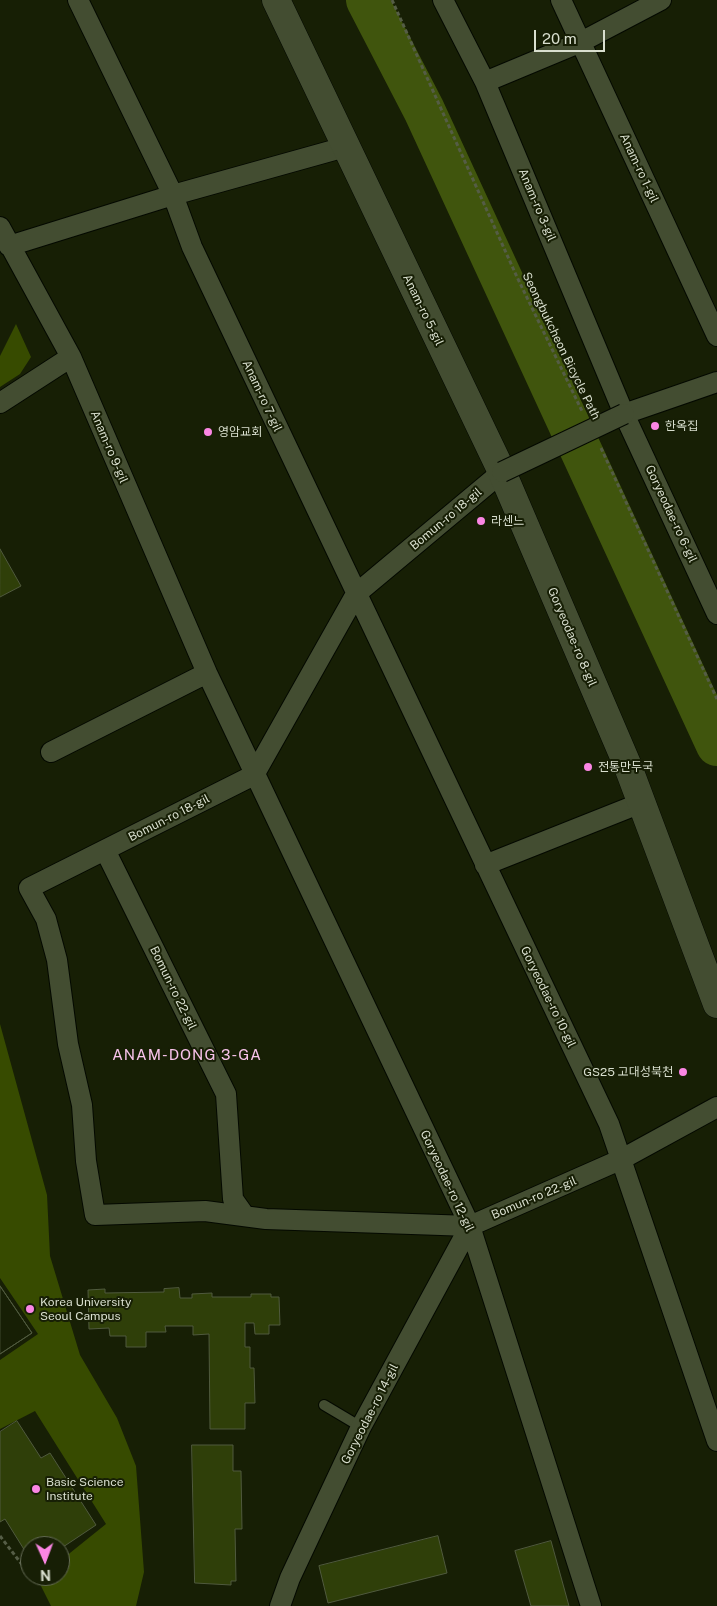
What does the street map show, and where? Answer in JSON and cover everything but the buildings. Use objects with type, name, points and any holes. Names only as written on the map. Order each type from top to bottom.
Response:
[{"type":"main road","name":"Anam-ro 5-gil","points":[[276,0],[502,472]]},
{"type":"main road","name":"Goryeodae-ro 8-gil","points":[[502,472],[627,764],[717,1004]]},
{"type":"street","name":"Anam-ro 7-gil","points":[[78,0],[173,195],[192,247],[356,594]]},
{"type":"street","name":"Anam-ro 3-gil","points":[[444,0],[485,82],[624,414]]},
{"type":"street","name":"Anam-ro 1-gil","points":[[561,0],[717,336]]},
{"type":"street","points":[[485,82],[581,42],[661,0]]},
{"type":"street","points":[[9,246],[173,195],[345,147]]},
{"type":"street","name":"Anam-ro 9-gil","points":[[0,227],[71,357],[207,673],[254,775]]},
{"type":"street","points":[[0,403],[71,357]]},
{"type":"street","points":[[624,414],[717,382]]},
{"type":"street","name":"Bomun-ro 18-gil","points":[[96,1215],[86,1161],[82,1105],[68,1044],[57,960],[46,919],[29,888],[254,775],[356,594],[502,472],[624,414]]},
{"type":"street","name":"Goryeodae-ro 6-gil","points":[[624,414],[717,614]]},
{"type":"street","name":"Goryeodae-ro 10-gil","points":[[356,594],[609,1124],[717,1441]]},
{"type":"street","points":[[51,752],[207,673]]},
{"type":"street","name":"Goryeodae-ro 12-gil","points":[[254,775],[470,1226],[591,1606]]},
{"type":"street","points":[[485,865],[641,803]]},
{"type":"street","name":"Bomun-ro 22-gil","points":[[105,850],[226,1094],[233,1199],[245,1216]]},
{"type":"street","name":"Bomun-ro 22-gil","points":[[96,1215],[205,1211],[266,1219],[470,1226],[622,1159],[717,1107]]},
{"type":"street","name":"Goryeodae-ro 14-gil","points":[[280,1606],[290,1578],[361,1427],[470,1226]]},
{"type":"lane","points":[[324,1405],[361,1427]]},
{"type":"path","name":"Seongbukcheon Bicycle Path","points":[[392,0],[517,277],[586,418]]},
{"type":"path","points":[[599,445],[717,699]]},
{"type":"path","points":[[0,1536],[20,1562]]},
{"type":"green space","points":[[16,324],[31,357],[20,374],[0,387],[0,356]]},
{"type":"green space","name":"Korea University Seoul Campus","points":[[0,1024],[47,1195],[50,1256],[80,1355],[117,1418],[136,1466],[144,1572],[136,1606],[51,1606],[41,1586],[70,1586],[70,1553],[106,1524],[35,1411],[0,1429],[0,1360],[38,1334],[0,1278]]},
{"type":"waterway","points":[[367,0],[424,110],[717,745]]},
{"type":"place","name":"한옥집","points":[[655,426]]},
{"type":"place","name":"영암교회","points":[[208,432]]},
{"type":"place","name":"라센느","points":[[481,521]]},
{"type":"place","name":"전통만두국","points":[[588,767]]},
{"type":"place","name":"GS25 고대성북천","points":[[683,1072]]},
{"type":"place","name":"Korea University Seoul Campus","points":[[30,1309]]},
{"type":"place","name":"Basic Science Institute","points":[[36,1489]]},
{"type":"district","name":"ANAM-DONG 3-GA","points":[[187,1055]]}]
